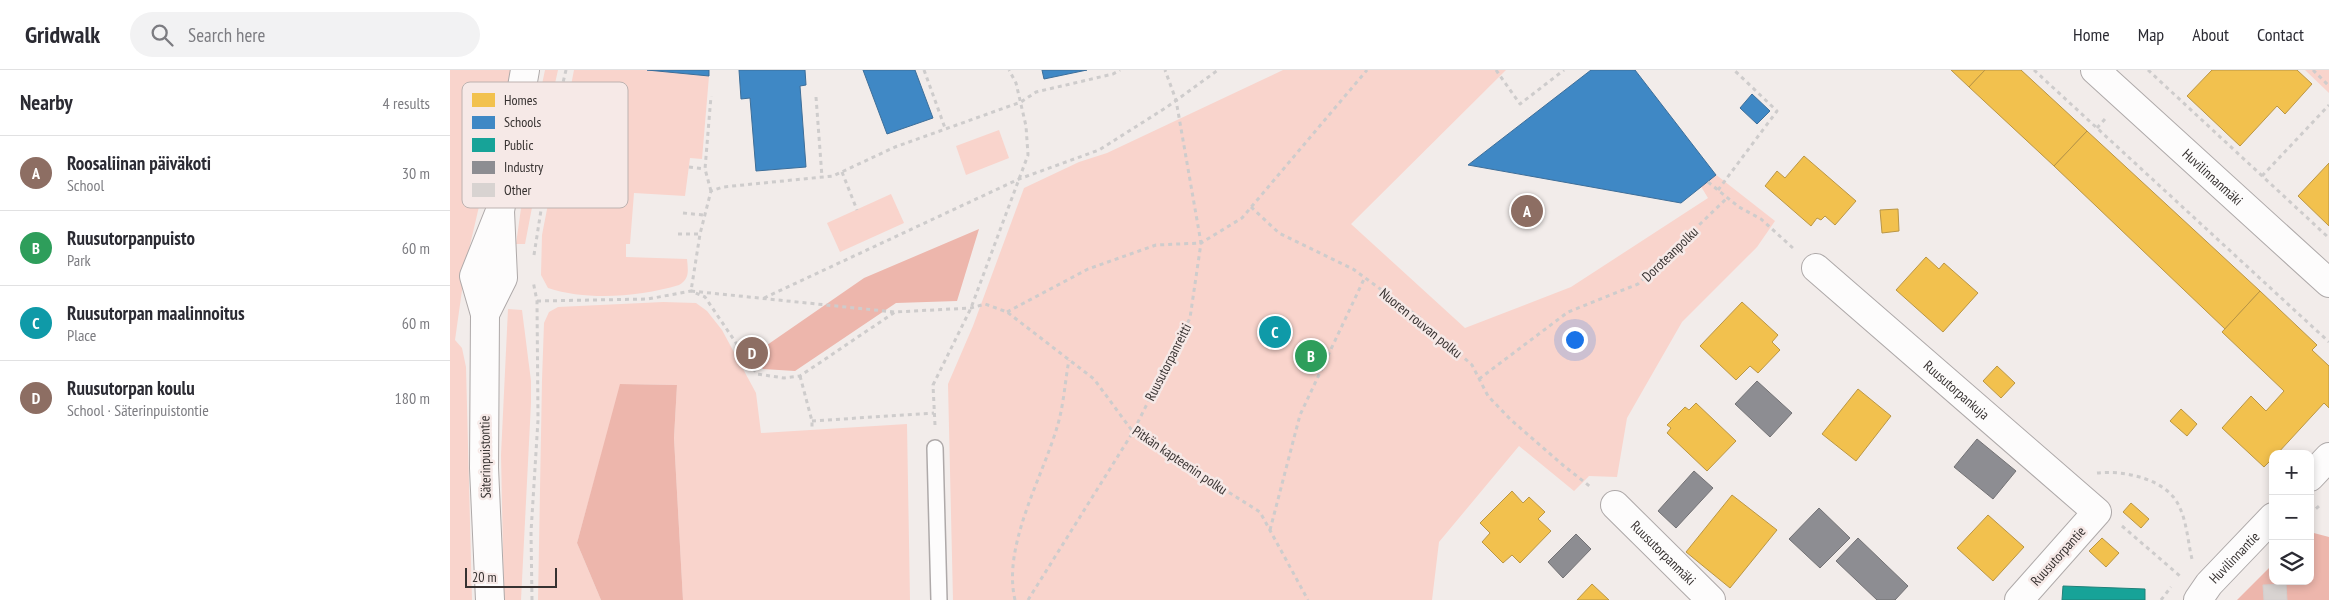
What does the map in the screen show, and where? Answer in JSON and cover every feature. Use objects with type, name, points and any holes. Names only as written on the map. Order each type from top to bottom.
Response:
[{"type":"street","name":"Huvilinnanmäki","points":[[2095,70],[2329,283]]},
{"type":"street","name":"Säterinpuistontie","points":[[490,600],[484,468],[485,314],[503,278],[501,208]]},
{"type":"street","name":"Ruusutorpankuja","points":[[1816,268],[2097,512]]},
{"type":"street","points":[[2314,473],[2329,457]]},
{"type":"street","name":"Ruusutorpanmäki","points":[[1615,505],[1711,600]]},
{"type":"street","name":"Ruusutorpantie","points":[[2020,600],[2097,512]]},
{"type":"street","name":"Huvilinnantie","points":[[2198,600],[2209,584],[2269,521]]},
{"type":"lane","points":[[935,448],[939,600]]},
{"type":"path","points":[[924,70],[945,128]]},
{"type":"path","points":[[935,448],[933,385],[971,308],[1028,155],[1026,126],[1021,102],[1016,83],[1009,70]]},
{"type":"path","points":[[711,191],[723,187],[822,177],[842,172],[895,147],[1021,102],[1036,92],[1112,74],[1120,70]]},
{"type":"path","name":"Ruusutorpanreitti","points":[[1028,600],[1133,432],[1190,318],[1201,242],[1176,100],[1165,70]]},
{"type":"path","points":[[763,298],[1019,179],[1099,150],[1218,70]]},
{"type":"path","points":[[1007,312],[1088,269],[1156,245],[1201,242],[1242,218],[1366,70]]},
{"type":"path","points":[[1496,70],[1520,104],[1564,70]]},
{"type":"path","points":[[1718,190],[1778,111],[1734,70]]},
{"type":"path","points":[[2034,70],[2329,342]]},
{"type":"path","points":[[2148,70],[2329,238]]},
{"type":"path","points":[[2313,70],[2329,86]]},
{"type":"path","points":[[691,291],[700,234],[711,191],[705,169],[711,96]]},
{"type":"path","points":[[816,97],[822,177]]},
{"type":"path","points":[[2262,176],[2329,105]]},
{"type":"path","points":[[689,167],[705,169]]},
{"type":"path","points":[[842,172],[857,210]]},
{"type":"path","points":[[1708,182],[1727,198],[1761,219],[1816,268]]},
{"type":"path","name":"Doroteanpolku","points":[[1480,379],[1568,312],[1638,284],[1727,198]]},
{"type":"path","name":"Nuoren rouvan polku","points":[[1251,207],[1279,233],[1353,269],[1420,318],[1472,365],[1488,396],[1511,420],[1564,466],[1615,505]]},
{"type":"path","points":[[534,257],[542,208]]},
{"type":"path","points":[[683,213],[704,215]]},
{"type":"path","points":[[678,234],[700,234]]},
{"type":"path","points":[[532,600],[531,532],[538,420],[537,301],[533,272]]},
{"type":"path","points":[[1270,531],[1300,416],[1365,277]]},
{"type":"path","points":[[537,301],[648,300],[691,291],[705,297],[757,374],[784,378],[800,376],[895,312]]},
{"type":"path","name":"Pitkän kapteenin polku","points":[[691,291],[895,312],[971,308],[985,304],[1007,312],[1094,378],[1133,432],[1260,512],[1308,600]]},
{"type":"path","points":[[1015,600],[1011,585],[1020,531],[1058,423],[1069,360]]},
{"type":"path","points":[[800,376],[812,421],[812,430]]},
{"type":"path","points":[[812,421],[934,413]]},
{"type":"path","points":[[2058,479],[2100,473],[2137,476],[2166,489],[2179,506],[2194,567]]},
{"type":"path","points":[[2127,529],[2182,578]]},
{"type":"shaded area","points":[[450,70],[511,70],[508,82],[462,82],[462,208],[479,208],[466,262],[455,340],[462,348],[466,367],[472,600],[450,600]]},
{"type":"shaded area","points":[[545,70],[558,70],[555,82],[542,82]]},
{"type":"shaded area","points":[[574,70],[647,70],[709,76],[702,159],[690,158],[685,196],[634,193],[630,244],[626,244],[626,257],[687,259],[687,277],[683,283],[664,289],[614,296],[580,295],[548,288],[541,275],[542,235],[547,208],[628,208],[628,82],[572,82]]},
{"type":"shaded area","points":[[1283,70],[1506,70],[1351,224],[1465,328],[1571,287],[1708,198],[1697,180],[1710,170],[1775,221],[1757,247],[1682,322],[1627,418],[1617,477],[1589,476],[1574,491],[1519,446],[1439,542],[1432,600],[953,600],[948,384],[973,326],[1024,188],[1079,162],[1107,153]]},
{"type":"shaded area","points":[[2305,70],[2329,70],[2329,93]]},
{"type":"shaded area","points":[[999,130],[1009,158],[966,175],[956,146]]},
{"type":"shaded area","points":[[891,194],[904,223],[840,252],[827,223]]},
{"type":"shaded area","points":[[521,208],[532,208],[525,244],[516,244]]},
{"type":"shaded area","points":[[979,229],[957,301],[896,303],[795,371],[763,369],[751,356],[864,278]]},
{"type":"shaded area","points":[[663,302],[696,303],[707,311],[722,330],[756,393],[761,433],[907,424],[910,600],[683,600],[674,438],[677,385],[621,384],[577,543],[601,600],[538,600],[544,323],[549,312],[558,307]]},
{"type":"shaded area","points":[[508,309],[522,310],[531,381],[521,600],[504,600],[501,455]]},
{"type":"shaded area","points":[[620,384],[677,385],[674,438],[683,600],[601,600],[577,543]]},
{"type":"shaded area","points":[[2314,533],[2329,537],[2329,600],[2237,600],[2269,568],[2269,585],[2314,585]]},
{"type":"building: Homes","points":[[1951,70],[1985,70],[1969,87]]},
{"type":"building: Homes","points":[[1985,70],[2021,70],[2087,131],[2054,166],[1969,87]]},
{"type":"building: Homes","points":[[2212,70],[2297,70],[2312,84],[2285,114],[2277,106],[2240,146],[2187,96]]},
{"type":"building: Homes","points":[[2087,131],[2260,291],[2225,329],[2054,166]]},
{"type":"building: Homes","points":[[1804,156],[1856,201],[1835,225],[1825,216],[1821,220],[1817,218],[1811,226],[1765,186],[1777,171],[1785,178]]},
{"type":"building: Homes","points":[[2329,163],[2329,226],[2298,196]]},
{"type":"building: Homes","points":[[1898,209],[1899,231],[1882,233],[1880,210]]},
{"type":"building: Homes","points":[[1926,257],[1939,269],[1944,263],[1978,293],[1943,332],[1896,290]]},
{"type":"building: Homes","points":[[2260,291],[2317,345],[2312,350],[2329,366],[2329,408],[2324,403],[2281,450],[2269,450],[2269,462],[2264,467],[2222,428],[2251,396],[2266,411],[2284,391],[2222,332]]},
{"type":"building: Homes","points":[[1742,302],[1778,335],[1772,342],[1780,350],[1758,373],[1750,366],[1736,380],[1700,346]]},
{"type":"building: Homes","points":[[1997,366],[2015,383],[2001,398],[1983,381]]},
{"type":"building: Homes","points":[[1858,389],[1891,416],[1856,461],[1822,434]]},
{"type":"building: Homes","points":[[1696,403],[1736,441],[1707,471],[1667,433],[1671,428],[1667,425],[1685,407],[1689,410]]},
{"type":"building: Homes","points":[[2181,409],[2197,424],[2187,436],[2170,421]]},
{"type":"building: Homes","points":[[1512,491],[1523,503],[1529,497],[1545,512],[1538,519],[1551,531],[1520,563],[1512,555],[1503,563],[1482,542],[1490,533],[1480,523]]},
{"type":"building: Homes","points":[[1732,495],[1777,530],[1730,588],[1686,552]]},
{"type":"building: Homes","points":[[2131,503],[2149,519],[2141,528],[2123,512]]},
{"type":"building: Homes","points":[[1988,515],[2024,547],[1993,581],[1957,548]]},
{"type":"building: Homes","points":[[2102,538],[2119,553],[2106,567],[2089,551]]},
{"type":"building: Homes","points":[[1592,584],[1609,600],[1577,600]]},
{"type":"building: Schools","points":[[647,70],[709,70],[709,76]]},
{"type":"building: Schools","points":[[739,70],[805,70],[806,85],[800,86],[806,167],[756,171],[750,98],[741,99]]},
{"type":"building: Schools","points":[[863,70],[915,70],[933,118],[887,134]]},
{"type":"building: Schools","points":[[1042,70],[1087,70],[1044,79]]},
{"type":"building: Schools","points":[[1591,70],[1635,70],[1716,175],[1681,203],[1468,165]]},
{"type":"building: Schools","points":[[1752,94],[1770,111],[1757,124],[1740,108]]},
{"type":"building: Public","points":[[2063,586],[2145,589],[2145,600],[2062,600]]},
{"type":"building: Industry","points":[[1757,381],[1792,413],[1770,437],[1735,404]]},
{"type":"building: Industry","points":[[1977,439],[2016,471],[1993,499],[1954,467]]},
{"type":"building: Industry","points":[[1694,471],[1713,488],[1676,528],[1658,511]]},
{"type":"building: Industry","points":[[1819,508],[1850,538],[1820,568],[1789,539]]},
{"type":"building: Industry","points":[[1576,534],[1591,549],[1563,578],[1548,562]]},
{"type":"building: Industry","points":[[1858,538],[1908,586],[1895,600],[1877,600],[1836,561]]},
{"type":"building: Other","points":[[2263,585],[2286,585],[2287,600],[2264,600]]},
{"type":"place","name":"Roosaliinan päiväkoti","points":[[1527,211]]},
{"type":"place","name":"Ruusutorpan maalinnoitus","points":[[1275,332]]},
{"type":"place","name":"Ruusutorpan koulu","points":[[752,353]]},
{"type":"place","name":"Ruusutorpanpuisto","points":[[1311,356]]}]
